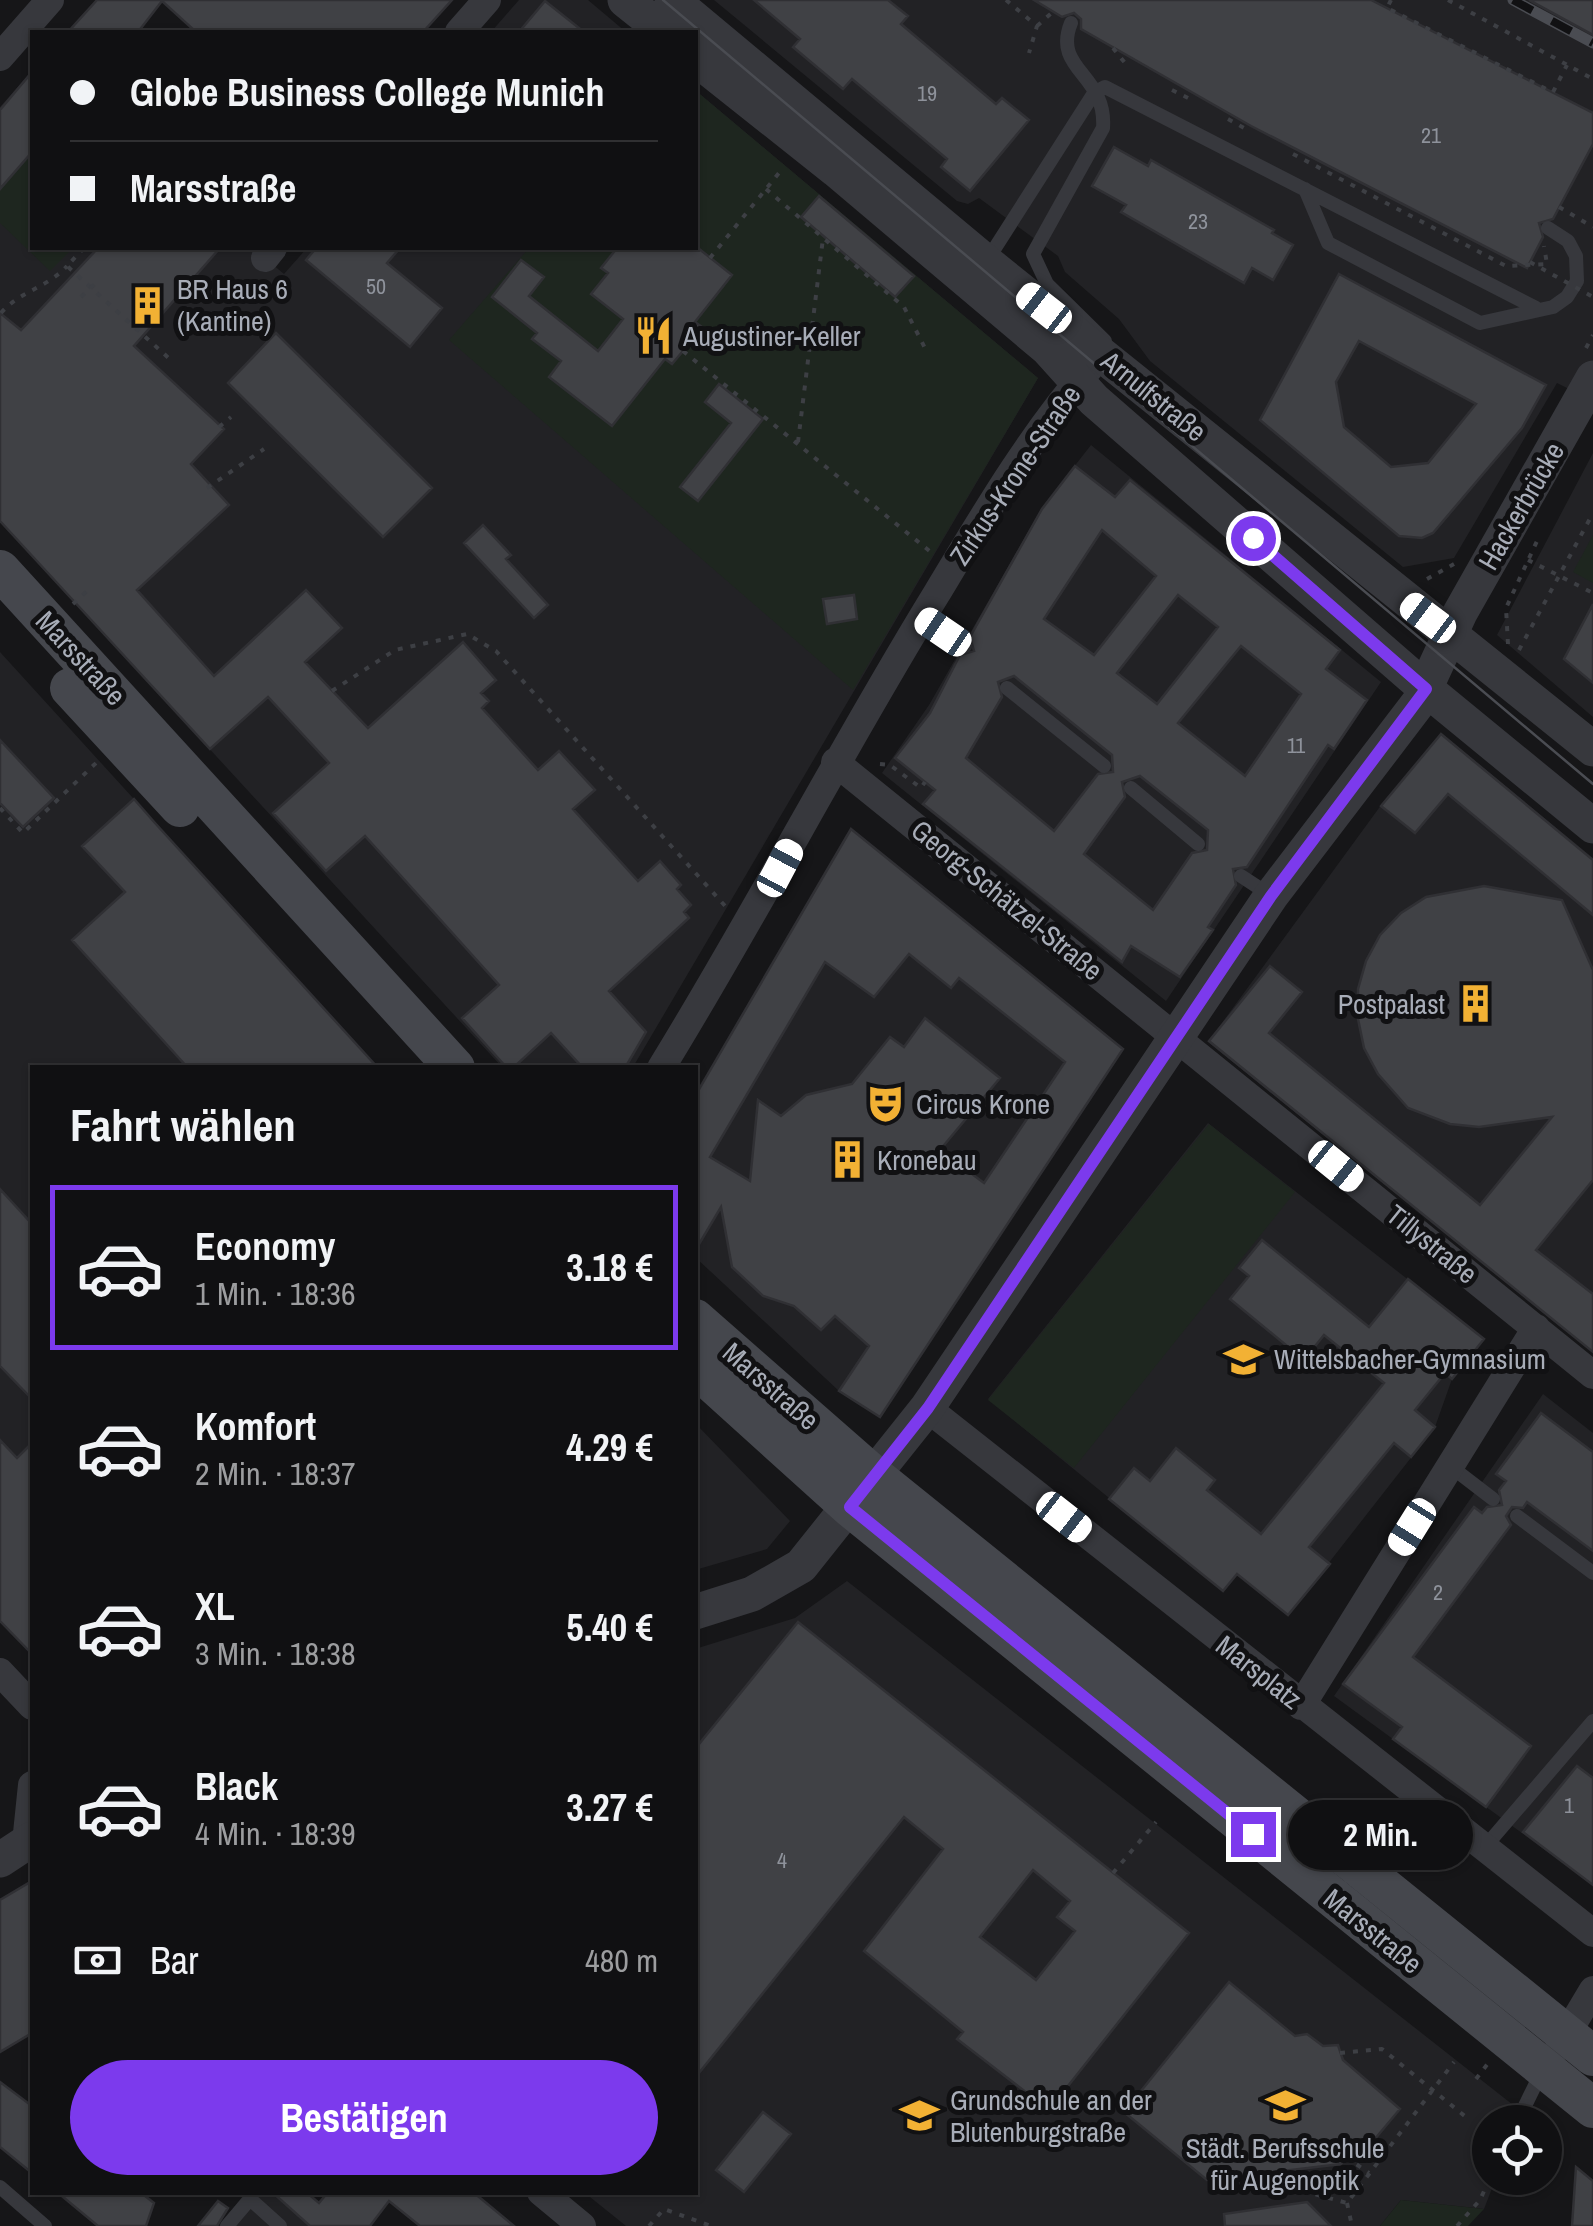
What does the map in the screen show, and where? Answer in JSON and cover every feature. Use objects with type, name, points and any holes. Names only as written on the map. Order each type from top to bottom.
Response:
[{"type":"main road","name":"Marsstraße","points":[[0,570],[141,751],[417,1065]]},
{"type":"main road","name":"Marsstraße","points":[[0,611],[452,1065]]},
{"type":"main road","name":"Marsstraße","points":[[698,1322],[1544,2069],[1593,2108]]},
{"type":"main road","name":"Marsstraße","points":[[698,1369],[872,1478],[1580,2046]]},
{"type":"street","points":[[0,56],[50,0]]},
{"type":"street","points":[[461,30],[488,0]]},
{"type":"street","points":[[626,0],[663,30]]},
{"type":"street","name":"Arnulfstraße","points":[[672,0],[978,274],[1094,400],[1426,689],[1593,826]]},
{"type":"street","name":"Arnulfstraße","points":[[698,60],[978,274],[1102,353],[1593,749]]},
{"type":"street","name":"Zirkus-Krone-Straße","points":[[663,1065],[746,930],[836,762],[951,569],[1028,449],[1102,353]]},
{"type":"street","name":"Hackerbrücke","points":[[698,1611],[752,1594],[801,1566],[928,1408],[1271,896],[1426,689],[1451,635],[1588,388]]},
{"type":"street","name":"Georg-Schätzel-Straße","points":[[836,762],[1179,1037]]},
{"type":"street","name":"Tillystraße","points":[[1179,1037],[1541,1321],[1593,1375]]},
{"type":"street","points":[[1301,1706],[1541,1321]]},
{"type":"street","name":"Marsplatz","points":[[928,1408],[1593,1933]]},
{"type":"street","points":[[19,1848],[30,1795]]},
{"type":"street","points":[[1544,2069],[1580,2046],[1593,1990]]},
{"type":"street","points":[[545,2195],[582,2226]]},
{"type":"lane","points":[[1072,23],[1064,40],[1068,56],[1104,105],[1097,142],[1041,233],[1033,254],[1047,284],[1096,327],[1132,378]]},
{"type":"lane","points":[[978,274],[1094,95],[1112,88],[1536,308]]},
{"type":"lane","points":[[1305,190],[1328,243],[1480,323],[1553,307],[1567,297],[1576,280],[1576,256],[1568,241],[1548,228]]},
{"type":"lane","points":[[922,617],[965,646]]},
{"type":"lane","points":[[1008,688],[1104,766]]},
{"type":"lane","points":[[1131,788],[1198,844]]},
{"type":"lane","points":[[1241,876],[1271,896]]},
{"type":"lane","points":[[1450,1466],[1493,1498]]},
{"type":"lane","points":[[1517,1516],[1593,1574]]},
{"type":"lane","points":[[1484,1848],[1593,1721]]},
{"type":"lane","points":[[1526,2105],[1544,2069]]},
{"type":"lane","points":[[0,2187],[47,2223],[45,2226]]},
{"type":"lane","points":[[227,2226],[250,2200],[280,2226]]},
{"type":"path","points":[[1006,0],[1038,26]]},
{"type":"path","points":[[1391,0],[1387,8],[1552,93],[1567,65]]},
{"type":"path","points":[[1448,0],[1593,79]]},
{"type":"path","points":[[1029,53],[1038,26],[1060,6]]},
{"type":"path","points":[[1114,48],[1129,68]]},
{"type":"path","points":[[1172,90],[1188,98]]},
{"type":"path","points":[[1228,120],[1244,128]]},
{"type":"path","points":[[1293,154],[1506,266],[1547,264]]},
{"type":"path","points":[[710,258],[785,166]]},
{"type":"path","points":[[766,189],[904,307],[927,352]]},
{"type":"path","points":[[1559,208],[1593,226]]},
{"type":"path","points":[[798,444],[824,238]]},
{"type":"path","points":[[1,313],[16,296],[52,283],[82,250]]},
{"type":"path","points":[[1530,262],[1593,297]]},
{"type":"path","points":[[67,266],[173,362]]},
{"type":"path","points":[[81,297],[98,281]]},
{"type":"path","points":[[683,351],[951,569]]},
{"type":"path","points":[[219,427],[230,417]]},
{"type":"path","points":[[208,488],[264,448]]},
{"type":"path","points":[[1517,654],[1593,513]]},
{"type":"path","points":[[1508,649],[1506,608],[1544,525]]},
{"type":"path","points":[[1528,560],[1593,593]]},
{"type":"path","points":[[68,609],[87,590]]},
{"type":"path","points":[[332,691],[395,650],[467,634],[496,651],[746,930]]},
{"type":"path","points":[[0,808],[23,833],[141,751]]},
{"type":"path","points":[[890,765],[921,788],[925,782]]},
{"type":"path","points":[[1114,1873],[1156,1822]]},
{"type":"path","points":[[1340,2053],[1382,2050],[1466,2117]]},
{"type":"path","points":[[1352,2226],[1347,2203],[1454,2062]]},
{"type":"path","points":[[1346,2157],[1369,2173]]},
{"type":"path","points":[[1303,2190],[1347,2203]]},
{"type":"path","points":[[1457,2226],[1482,2195]]},
{"type":"path","points":[[648,2226],[664,2209],[710,2226]]},
{"type":"shaded area","points":[[519,0],[588,0],[624,30],[493,30]]},
{"type":"shaded area","points":[[714,0],[1593,0],[1593,401],[1557,383],[1454,558],[1403,567],[1150,361],[1119,319],[1065,272],[1058,256],[979,198],[968,204],[957,201]]},
{"type":"shaded area","points":[[30,73],[30,250],[255,250],[284,274],[305,250],[698,250],[698,93],[1038,378],[634,1065],[500,1065],[0,521],[0,107]]},
{"type":"shaded area","name":"Augustiner-Keller","points":[[698,93],[1038,378],[853,690],[449,340],[527,250],[698,250]]},
{"type":"shaded area","points":[[30,154],[30,250],[71,250],[50,271],[0,223],[0,189]]},
{"type":"shaded area","points":[[1091,445],[1381,682],[1166,1001],[882,773],[929,705],[1041,509]]},
{"type":"shaded area","points":[[1593,453],[1593,717],[1497,635]]},
{"type":"shaded area","points":[[1593,535],[1593,583],[1573,572]]},
{"type":"shaded area","points":[[0,652],[376,1065],[30,1065],[30,1644],[0,1614]]},
{"type":"shaded area","points":[[1441,733],[1593,858],[1593,1352],[1208,1042],[1379,808]]},
{"type":"shaded area","name":"Circus Krone","points":[[851,829],[1123,1049],[880,1417],[839,1391],[698,1260],[698,1091]]},
{"type":"shaded area","name":"Wittelsbacher-Gymnasium","points":[[1208,1123],[1484,1339],[1452,1379],[1435,1427],[1288,1615],[1238,1574],[1223,1591],[988,1399]]},
{"type":"shaded area","points":[[1209,1124],[1295,1192],[1074,1468],[988,1400]]},
{"type":"shaded area","points":[[1543,1394],[1593,1433],[1593,1885],[1334,1696]]},
{"type":"shaded area","points":[[698,1426],[790,1521],[767,1549],[698,1569]]},
{"type":"shaded area","points":[[847,1581],[1513,2105],[1472,2105],[1472,2195],[1489,2195],[1484,2209],[1401,2200],[1380,2226],[626,2226],[587,2195],[698,2195],[698,1648],[795,1618]]},
{"type":"shaded area","points":[[244,2195],[274,2195],[310,2226],[219,2226]]},
{"type":"shaded area","points":[[1401,2200],[1484,2209],[1468,2226],[1380,2226]]},
{"type":"building","points":[[97,0],[452,0],[425,30],[194,30],[162,1],[140,30],[70,30]]},
{"type":"building","points":[[754,0],[888,0],[908,16],[901,24],[996,104],[1002,98],[1029,120],[970,191],[941,167],[947,159],[852,79],[843,89],[793,47],[800,39]]},
{"type":"building","points":[[1034,0],[1371,0],[1593,113],[1593,144],[1553,219],[1539,223],[1543,237],[1527,268],[1251,126],[1081,29],[1081,19],[1074,13],[1062,17]]},
{"type":"building","points":[[1529,0],[1593,0],[1593,35]]},
{"type":"building","points":[[545,1],[581,30],[521,30]]},
{"type":"building","points":[[30,74],[30,154],[0,189],[0,110]]},
{"type":"building","points":[[1114,147],[1148,166],[1151,160],[1274,230],[1272,233],[1293,245],[1273,280],[1252,268],[1244,283],[1121,212],[1126,205],[1092,186]]},
{"type":"building","points":[[819,196],[914,276],[895,297],[801,217]]},
{"type":"building","name":"Augustiner-Keller","points":[[698,248],[732,275],[695,322],[702,327],[683,351],[672,364],[665,359],[612,426],[549,377],[561,361],[532,339],[537,333],[492,297],[521,260],[544,277],[529,296],[598,351],[623,319],[591,294],[608,273],[601,268],[615,250]]},
{"type":"building","points":[[96,250],[218,250],[134,346],[224,429],[191,464],[229,505],[137,590],[214,676],[306,590],[342,628],[305,662],[368,728],[463,642],[496,680],[481,693],[489,701],[482,708],[538,770],[559,751],[595,790],[573,809],[638,881],[660,861],[681,885],[677,889],[691,905],[684,912],[689,918],[609,991],[646,1032],[627,1065],[580,1065],[551,1033],[516,1065],[504,1065],[462,1018],[499,985],[365,836],[326,871],[273,813],[329,763],[268,697],[210,749],[0,521],[0,313],[21,330]]},
{"type":"building","points":[[314,250],[398,250],[387,263],[442,308],[410,347],[306,260]]},
{"type":"building","points":[[1339,274],[1546,385],[1522,428],[1433,533],[1422,538],[1399,536],[1260,420]],"holes":[[[1359,341],[1476,404],[1428,463],[1391,467],[1344,427],[1336,382]]]},
{"type":"building","points":[[276,333],[432,488],[383,537],[228,383]]},
{"type":"building","points":[[719,384],[763,419],[698,501],[680,487],[731,423],[705,402]]},
{"type":"building","points":[[1075,466],[1115,497],[1130,480],[1340,650],[1326,669],[1367,700],[1334,749],[1328,745],[1247,867],[1233,869],[1236,885],[1208,927],[1213,930],[1180,977],[1131,946],[1122,962],[923,804],[935,790],[895,758],[930,713],[960,655],[974,651],[970,637],[1042,509]],"holes":[[[1102,530],[1156,576],[1094,655],[1044,619]],[[1178,595],[1218,627],[1157,704],[1117,673]],[[1241,646],[1301,694],[1245,776],[1178,723]],[[1014,676],[1112,755],[1113,772],[1098,774],[1054,831],[966,758],[1002,697],[998,682]],[[1140,776],[1208,830],[1207,850],[1192,853],[1153,910],[1084,854],[1125,797],[1122,782]]]},
{"type":"building","points":[[483,525],[511,555],[506,559],[548,605],[534,618],[464,543]]},
{"type":"building","points":[[854,595],[857,619],[827,624],[823,599]]},
{"type":"building","points":[[1593,604],[1593,683],[1564,659]]},
{"type":"building","points":[[1441,734],[1593,860],[1593,915],[1448,794],[1415,833],[1381,806]]},
{"type":"building","points":[[0,740],[54,798],[23,827],[0,803]]},
{"type":"building","points":[[134,799],[375,1065],[185,1065],[72,940],[125,892],[82,846]]},
{"type":"building","name":"Circus Krone","points":[[851,829],[1123,1049],[880,1417],[839,1391],[869,1346],[835,1316],[821,1330],[794,1306],[763,1296],[732,1267],[721,1207],[698,1246],[698,1091]],"holes":[[[909,954],[951,988],[959,978],[1065,1062],[984,1183],[940,1150],[1000,1078],[925,1018],[904,1047],[890,1037],[852,1084],[806,1095],[781,1116],[758,1100],[750,1181],[710,1157],[825,962],[874,997]]]},
{"type":"building","points":[[1484,886],[1562,900],[1593,970],[1593,1180],[1536,1250],[1593,1294],[1593,1352],[1209,1041],[1270,966],[1302,992],[1269,1033],[1480,1205],[1552,1117],[1479,1127],[1450,1124],[1408,1108],[1378,1074],[1364,1048],[1358,1019],[1358,989],[1366,961],[1380,935],[1401,913],[1426,897]]},
{"type":"building","points":[[0,1189],[30,1222],[30,1397],[0,1366]]},
{"type":"building","points":[[1262,1240],[1369,1327],[1408,1279],[1484,1339],[1452,1379],[1445,1373],[1415,1410],[1435,1427],[1411,1457],[1394,1443],[1309,1547],[1330,1564],[1288,1615],[1237,1574],[1223,1591],[1109,1499],[1134,1468],[1150,1481],[1176,1448],[1215,1480],[1207,1490],[1261,1534],[1384,1383],[1324,1335],[1304,1360],[1230,1299],[1249,1276],[1239,1268]]},
{"type":"building","points":[[1541,1413],[1593,1452],[1593,1551],[1527,1502],[1523,1508],[1512,1507],[1506,1516],[1511,1525],[1413,1657],[1531,1746],[1486,1807],[1393,1739],[1402,1727],[1343,1684],[1474,1507],[1482,1513],[1487,1507],[1502,1505],[1499,1490],[1506,1481],[1496,1474]]},
{"type":"building","points":[[0,1440],[17,1458],[30,1445],[30,1652],[0,1621]]},
{"type":"building","points":[[798,1622],[1189,1933],[1049,2110],[957,2039],[963,2032],[864,1951],[943,1849],[904,1817],[698,2074],[698,1745]],"holes":[[[1033,1870],[1070,1901],[1057,1917],[1075,1931],[1036,1980],[980,1937]]]},
{"type":"building","points":[[1577,1766],[1593,1778],[1593,1885],[1523,1832]]},
{"type":"building","points":[[30,1882],[30,2034],[0,2052],[0,1900]]},
{"type":"building","points":[[1229,1982],[1295,2036],[1307,2034],[1323,2046],[1338,2045],[1343,2060],[1400,2109],[1369,2146],[1352,2147],[1341,2164],[1207,2180],[1124,2112]]},
{"type":"building","points":[[0,2082],[30,2104],[30,2171],[0,2147]]},
{"type":"building","points":[[763,2112],[791,2134],[744,2192],[716,2170]]},
{"type":"building","points":[[1576,2167],[1593,2181],[1593,2226],[1572,2226]]},
{"type":"building","points":[[61,2195],[144,2195],[154,2203],[146,2226],[98,2226]]},
{"type":"building","points":[[275,2195],[310,2195],[319,2203],[326,2195],[477,2195],[514,2226],[420,2226],[389,2201],[370,2226],[310,2226]]},
{"type":"building","points":[[218,2201],[228,2208],[217,2226],[198,2226]]},
{"type":"building","points":[[1307,2202],[1331,2226],[1225,2226],[1224,2214]]},
{"type":"tram line","points":[[663,0],[1593,784]]},
{"type":"railway","points":[[1513,0],[1593,43]]},
{"type":"place","name":"BR Haus 6 (Kantine)","points":[[147,305]]},
{"type":"place","name":"Augustiner-Keller","points":[[653,336]]},
{"type":"place","name":"Postpalast","points":[[1475,1004]]},
{"type":"place","name":"Circus Krone","points":[[886,1104]]},
{"type":"place","name":"Kronebau","points":[[847,1160]]},
{"type":"place","name":"Wittelsbacher-Gymnasium","points":[[1244,1359]]},
{"type":"place","name":"Städt. Berufsschule für Augenoptik","points":[[1285,2106]]},
{"type":"place","name":"Grundschule an der Blutenburgstraße","points":[[920,2116]]},
{"type":"route","points":[[1253,538],[1426,689],[1271,896],[928,1408],[850,1507],[1253,1834]]}]
